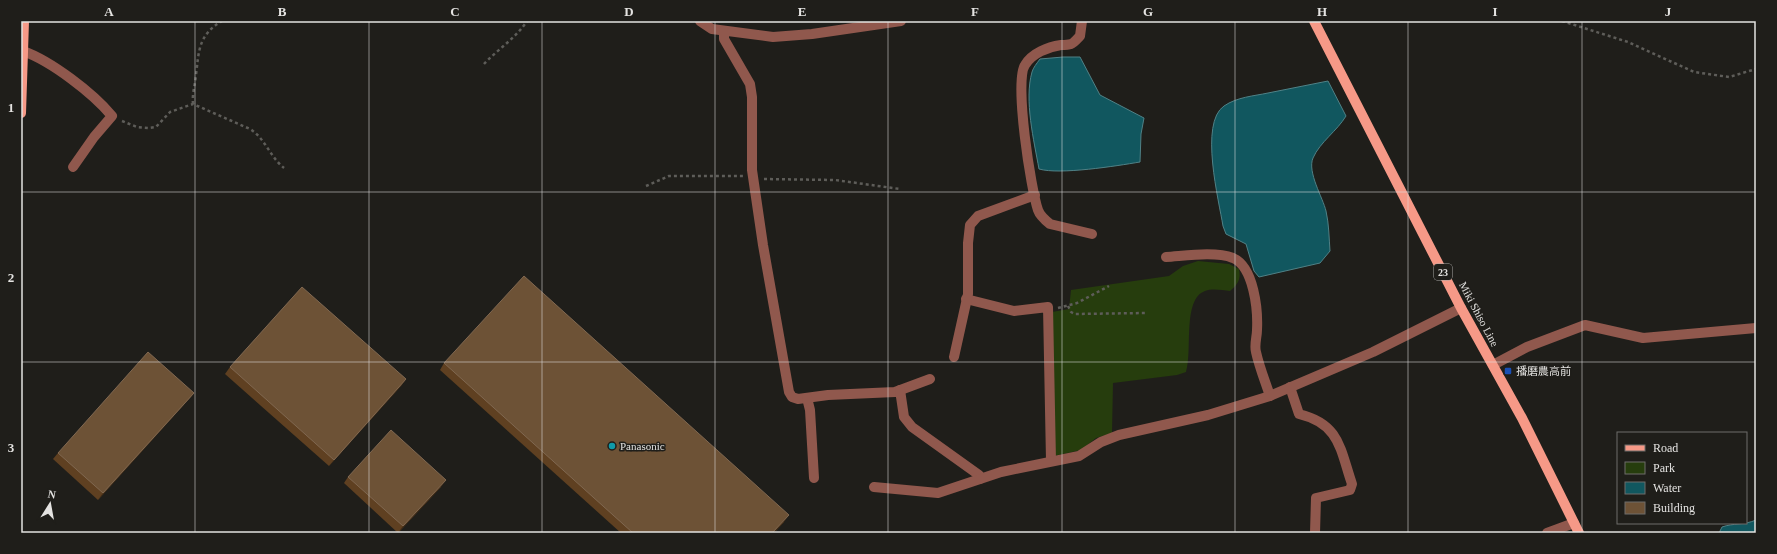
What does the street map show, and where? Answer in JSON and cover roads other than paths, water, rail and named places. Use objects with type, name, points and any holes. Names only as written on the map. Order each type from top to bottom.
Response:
[{"type":"main road","points":[[21,113],[24,21]]},
{"type":"main road","name":"Miki Shiso Line","points":[[1314,21],[1461,308],[1522,418],[1579,533]]},
{"type":"street","points":[[700,21],[712,29],[773,37],[812,34],[901,21]]},
{"type":"street","points":[[1082,21],[1080,36],[1071,44],[1054,47],[1037,53],[1023,66],[1021,97],[1038,211],[1045,220],[1061,227],[1092,234]]},
{"type":"street","points":[[724,31],[724,39],[750,84],[752,97],[753,176],[763,245],[789,392],[792,398],[798,399],[900,390],[930,379]]},
{"type":"street","points":[[23,51],[32,54],[53,66],[103,105],[112,116],[94,137],[73,167]]},
{"type":"street","points":[[954,357],[966,299],[970,225],[974,220],[988,212],[1035,195]]},
{"type":"street","points":[[1166,256],[1212,255],[1232,258],[1241,263],[1246,269],[1250,280],[1257,319],[1255,350],[1270,396]]},
{"type":"street","points":[[966,299],[1014,311],[1048,307],[1051,461]]},
{"type":"street","points":[[874,487],[938,493],[1001,472],[1079,456],[1101,442],[1119,435],[1208,415],[1270,396],[1373,352],[1461,308]]},
{"type":"street","points":[[1493,365],[1527,348],[1585,326],[1643,338],[1756,328]]},
{"type":"street","points":[[1290,388],[1299,414],[1312,418],[1331,430],[1336,437],[1352,484],[1350,490],[1316,498],[1315,533]]},
{"type":"street","points":[[900,390],[904,417],[907,422],[979,475],[980,479]]},
{"type":"street","points":[[807,398],[810,410],[814,478]]},
{"type":"street","points":[[1547,533],[1574,523]]},
{"type":"water","points":[[1080,57],[1100,95],[1144,118],[1141,134],[1140,162],[1103,168],[1060,171],[1039,169],[1029,108],[1032,72],[1040,59]]},
{"type":"water","points":[[1328,81],[1346,116],[1316,152],[1312,164],[1316,185],[1326,211],[1330,251],[1320,263],[1259,277],[1254,271],[1246,244],[1226,234],[1223,226],[1215,182],[1212,145],[1213,128],[1217,115],[1224,106],[1240,99]]},
{"type":"water","points":[[1756,520],[1756,533],[1719,533],[1722,527],[1748,523]]},
{"type":"place","name":"播磨農高前","points":[[1508,371]]},
{"type":"place","name":"Panasonic","points":[[612,446]]}]
